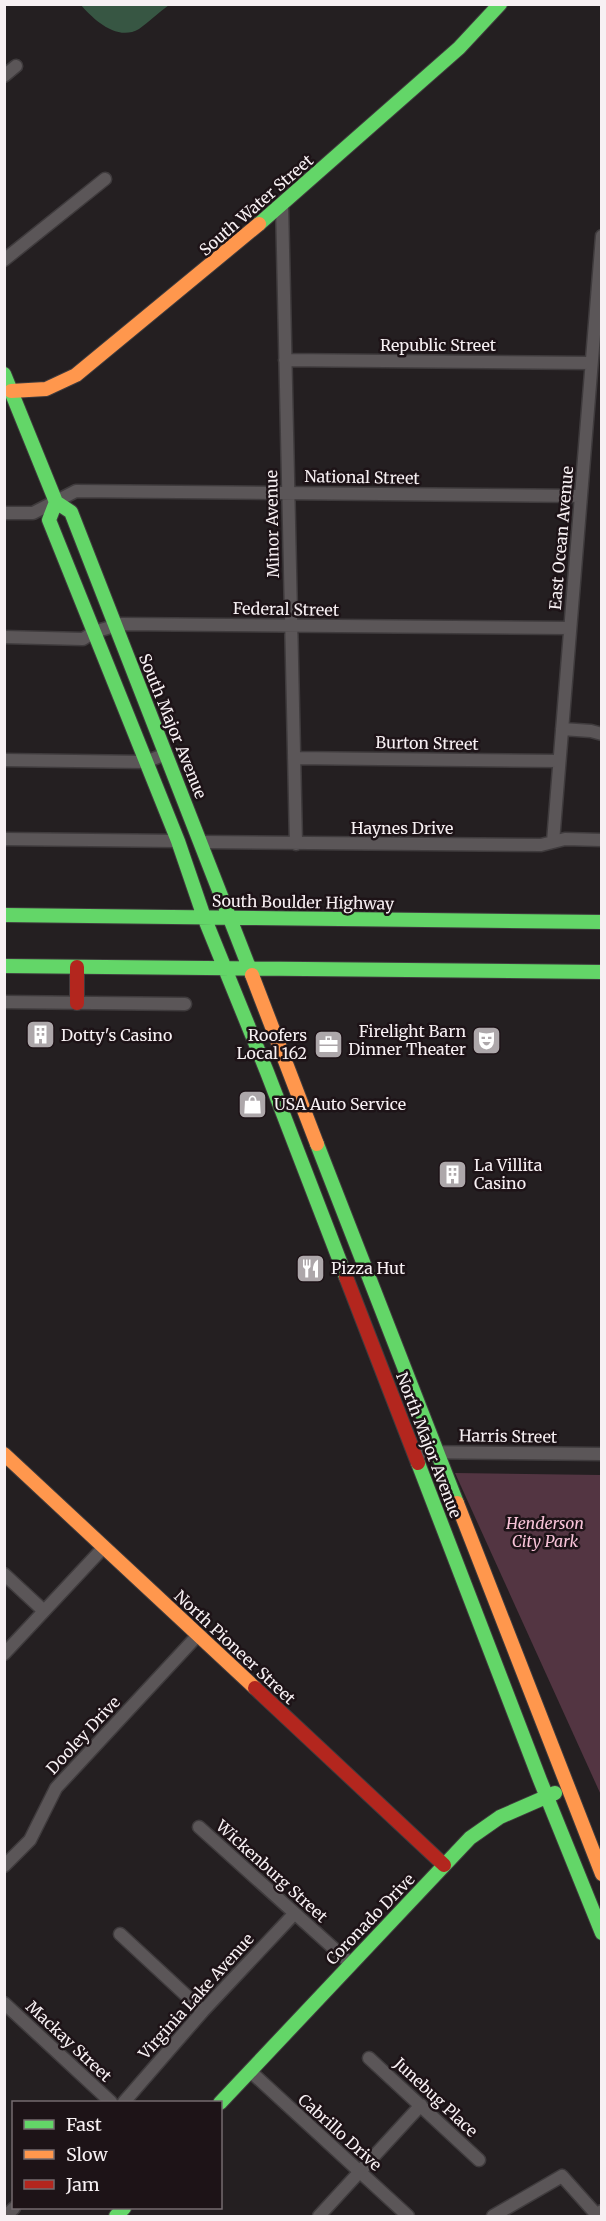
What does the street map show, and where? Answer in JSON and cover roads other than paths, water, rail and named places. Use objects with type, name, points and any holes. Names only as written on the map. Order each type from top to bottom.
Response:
[{"type":"street","name":"South Water Street","points":[[8,391],[46,389],[76,375],[221,257],[282,204],[459,48],[500,4]]},
{"type":"street","points":[[4,76],[16,66]]},
{"type":"street","points":[[4,260],[105,179]]},
{"type":"street","name":"Minor Avenue","points":[[282,204],[296,844]]},
{"type":"street","name":"East Ocean Avenue","points":[[553,842],[602,236]]},
{"type":"street","name":"Republic Street","points":[[285,360],[591,363]]},
{"type":"street","name":"South Major Avenue","points":[[4,374],[8,391],[56,502],[71,512],[249,969]]},
{"type":"street","name":"National Street","points":[[4,513],[33,513],[76,491],[581,496]]},
{"type":"street","name":"South Major Avenue","points":[[56,502],[49,520],[178,841],[225,969]]},
{"type":"street","name":"Federal Street","points":[[4,638],[83,639],[94,632],[121,624],[570,628]]},
{"type":"street","points":[[562,729],[602,734]]},
{"type":"street","points":[[4,760],[145,762],[166,754]]},
{"type":"street","name":"Burton Street","points":[[294,758],[559,761]]},
{"type":"street","points":[[4,839],[178,841]]},
{"type":"street","name":"Haynes Drive","points":[[201,842],[541,845],[564,839],[602,840]]},
{"type":"street","name":"South Boulder Highway","points":[[4,915],[602,922]]},
{"type":"street","points":[[4,966],[602,972]]},
{"type":"street","points":[[77,967],[77,1003]]},
{"type":"street","name":"North Major Avenue","points":[[225,969],[267,1072],[546,1796],[599,1922]]},
{"type":"street","name":"North Major Avenue","points":[[249,969],[602,1874]]},
{"type":"street","points":[[4,1002],[185,1004]]},
{"type":"street","points":[[330,1235],[351,1228]]},
{"type":"street","points":[[377,1357],[398,1348]]},
{"type":"street","name":"Harris Street","points":[[414,1452],[602,1454]]},
{"type":"street","name":"North Pioneer Street","points":[[4,1454],[444,1865]]},
{"type":"street","points":[[4,1654],[104,1547]]},
{"type":"street","points":[[459,1568],[479,1559]]},
{"type":"street","points":[[4,1574],[44,1611]]},
{"type":"street","points":[[465,1583],[485,1575]]},
{"type":"street","name":"Dooley Drive","points":[[4,1866],[30,1840],[56,1788],[198,1635]]},
{"type":"street","name":"Coronado Drive","points":[[222,2101],[470,1838],[500,1817],[567,1788]]},
{"type":"street","name":"Wickenburg Street","points":[[199,1827],[350,1963]]},
{"type":"street","name":"Virginia Lake Avenue","points":[[126,2101],[203,2010],[294,1914]]},
{"type":"street","points":[[120,1934],[203,2010]]},
{"type":"street","name":"Mackay Street","points":[[4,2003],[109,2101]]},
{"type":"street","name":"Junebug Place","points":[[369,2058],[479,2160]]},
{"type":"street","name":"Cabrillo Drive","points":[[250,2072],[408,2217]]},
{"type":"street","points":[[319,2217],[421,2105]]},
{"type":"street","points":[[493,2217],[562,2176],[596,2214],[602,2211]]},
{"type":"place","name":"Dotty's Casino","points":[[40,1035]]},
{"type":"place","name":"Firelight Barn Dinner Theater","points":[[487,1040]]},
{"type":"place","name":"Roofers Local 162","points":[[328,1044]]},
{"type":"place","name":"USA Auto Service","points":[[253,1104]]},
{"type":"place","name":"La Villita Casino","points":[[453,1174]]},
{"type":"place","name":"Pizza Hut","points":[[310,1268]]},
{"type":"park label","name":"Henderson City Park","points":[[545,1532]]}]
